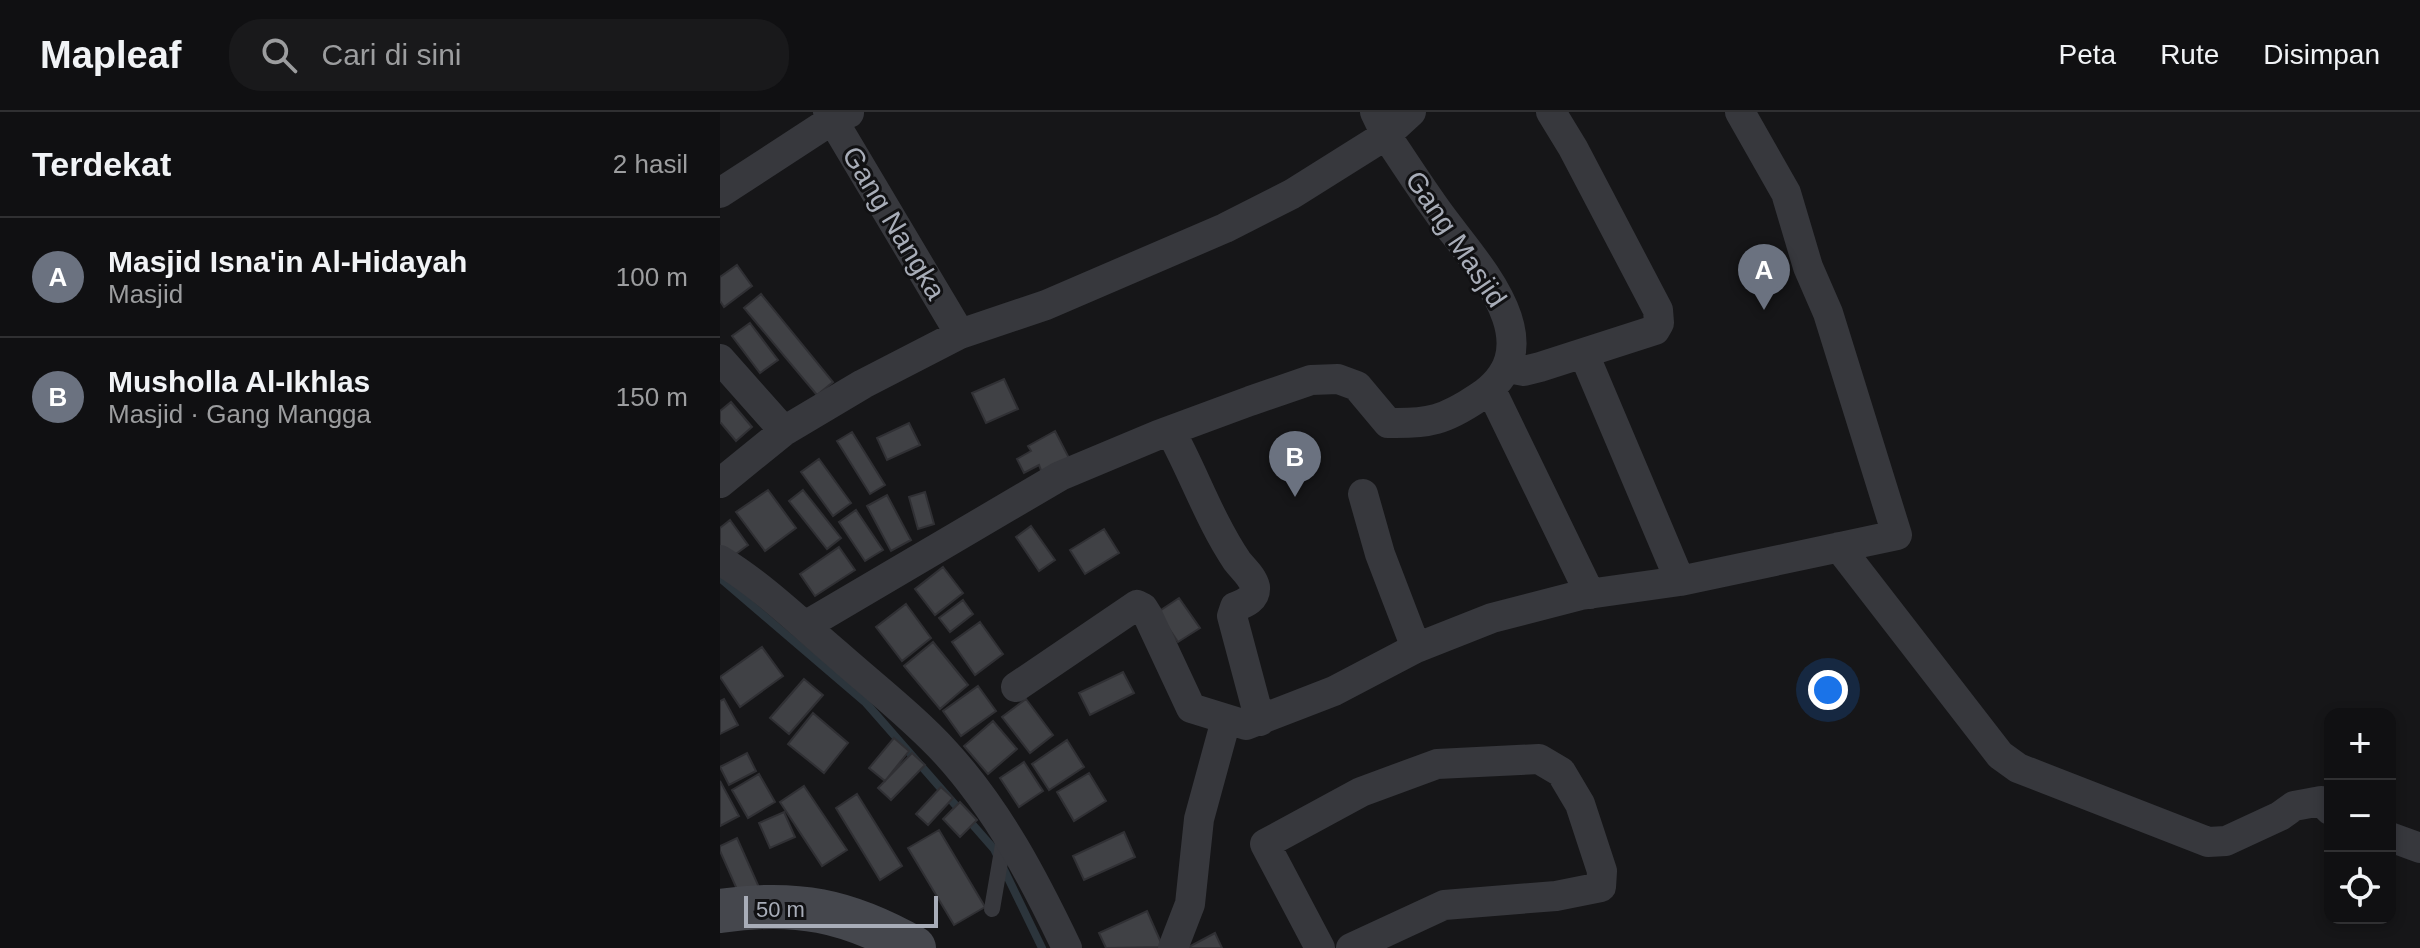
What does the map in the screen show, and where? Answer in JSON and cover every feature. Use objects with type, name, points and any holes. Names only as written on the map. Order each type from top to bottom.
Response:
[{"type":"street","points":[[720,483],[784,431],[863,384],[960,334],[1046,305],[1225,228],[1292,194],[1381,124],[1411,112]]},
{"type":"street","points":[[805,626],[1060,476],[1158,435],[1311,380],[1338,379],[1357,386],[1388,423],[1421,424],[1454,414],[1500,379],[1655,330],[1659,323],[1658,310],[1551,112]]},
{"type":"street","points":[[1016,687],[1137,605],[1148,616],[1191,708],[1246,725],[1334,691],[1416,648],[1492,618],[1590,594],[1680,581],[1897,535],[1828,313],[1808,267],[1786,193],[1740,112]]},
{"type":"street","points":[[720,193],[837,115]]},
{"type":"street","name":"Gang Nangka","points":[[837,115],[960,334]]},
{"type":"street","name":"Gang Masjid","points":[[1381,124],[1492,286],[1507,315],[1512,341],[1500,379]]},
{"type":"street","points":[[1584,354],[1680,581]]},
{"type":"street","points":[[720,359],[784,431]]},
{"type":"street","points":[[1500,379],[1590,594]]},
{"type":"street","points":[[1171,432],[1214,522],[1254,582],[1255,592],[1251,600],[1235,607],[1232,616],[1260,721]]},
{"type":"street","points":[[1363,494],[1380,554],[1416,648]]},
{"type":"street","points":[[1839,547],[2000,755],[2018,768],[2208,842],[2226,841],[2280,816],[2294,806],[2321,801],[2324,804]]},
{"type":"street","points":[[720,560],[749,578],[875,685],[945,751],[987,803],[1005,832],[1067,948]]},
{"type":"street","points":[[1173,948],[1190,904],[1199,819],[1226,720]]},
{"type":"street","points":[[1320,948],[1265,844],[1361,792],[1437,764],[1539,759],[1561,772],[1580,804],[1602,871],[1601,887],[1556,896],[1444,905],[1351,948]]},
{"type":"street","points":[[2396,839],[2420,848]]},
{"type":"street","points":[[720,911],[762,905],[806,908],[846,917],[898,943]]},
{"type":"lane","points":[[992,909],[1005,832]]},
{"type":"building","points":[[737,265],[752,286],[724,307],[720,301],[720,277]]},
{"type":"building","points":[[761,294],[833,382],[817,395],[744,308]]},
{"type":"building","points":[[750,323],[778,360],[760,373],[732,336]]},
{"type":"building","points":[[1004,379],[1018,409],[986,423],[972,393]]},
{"type":"building","points":[[731,402],[752,427],[736,441],[720,422],[720,411]]},
{"type":"building","points":[[909,423],[920,445],[887,460],[877,438]]},
{"type":"building","points":[[1055,431],[1069,458],[1042,473],[1039,465],[1024,473],[1017,459],[1031,451],[1028,446]]},
{"type":"building","points":[[852,432],[885,485],[870,494],[837,441]]},
{"type":"building","points":[[819,459],[851,503],[833,516],[801,472]]},
{"type":"building","points":[[768,490],[796,528],[765,551],[736,512]]},
{"type":"building","points":[[803,490],[841,538],[827,549],[789,501]]},
{"type":"building","points":[[925,492],[934,524],[918,529],[909,497]]},
{"type":"building","points":[[887,495],[911,540],[891,551],[867,506]]},
{"type":"building","points":[[856,510],[883,550],[865,561],[839,522]]},
{"type":"building","points":[[730,520],[748,545],[725,562],[720,556],[720,528]]},
{"type":"building","points":[[1031,526],[1055,560],[1039,571],[1016,537]]},
{"type":"building","points":[[1104,529],[1119,553],[1085,574],[1070,550]]},
{"type":"building","points":[[839,547],[855,570],[815,596],[800,574]]},
{"type":"building","points":[[943,567],[963,593],[935,615],[915,589]]},
{"type":"building","points":[[1179,598],[1200,628],[1178,642],[1158,612]]},
{"type":"building","points":[[963,600],[973,614],[950,632],[939,618]]},
{"type":"building","points":[[906,604],[931,638],[902,661],[876,627]]},
{"type":"building","points":[[980,622],[1003,654],[975,675],[952,642]]},
{"type":"building","points":[[933,642],[968,685],[940,709],[904,666]]},
{"type":"building","points":[[762,647],[783,676],[740,707],[720,677]]},
{"type":"building","points":[[1123,672],[1134,693],[1090,715],[1079,693]]},
{"type":"building","points":[[804,679],[823,695],[789,734],[770,718]]},
{"type":"building","points":[[978,686],[996,711],[961,736],[943,711]]},
{"type":"building","points":[[724,699],[738,725],[720,734],[720,701]]},
{"type":"building","points":[[1026,699],[1053,735],[1030,753],[1002,717]]},
{"type":"building","points":[[813,713],[848,743],[824,773],[788,744]]},
{"type":"building","points":[[993,721],[1017,749],[988,774],[964,746]]},
{"type":"building","points":[[894,738],[909,751],[885,781],[869,768]]},
{"type":"building","points":[[1067,740],[1084,767],[1049,790],[1032,764]]},
{"type":"building","points":[[747,753],[756,771],[729,785],[720,767]]},
{"type":"building","points":[[912,753],[925,765],[891,800],[878,788]]},
{"type":"building","points":[[1024,762],[1043,791],[1019,807],[1000,778]]},
{"type":"building","points":[[1089,773],[1106,801],[1074,821],[1057,792]]},
{"type":"building","points":[[759,774],[775,802],[748,818],[732,790]]},
{"type":"building","points":[[720,781],[739,816],[720,826]]},
{"type":"building","points":[[804,786],[847,850],[822,866],[780,802]]},
{"type":"building","points":[[941,787],[953,798],[928,825],[916,814]]},
{"type":"building","points":[[857,794],[902,866],[880,880],[836,808]]},
{"type":"building","points":[[960,802],[977,820],[960,837],[943,819]]},
{"type":"building","points":[[784,812],[795,837],[770,848],[759,823]]},
{"type":"building","points":[[939,830],[985,907],[954,925],[908,848]]},
{"type":"building","points":[[1124,832],[1135,857],[1084,880],[1073,856]]},
{"type":"building","points":[[737,838],[762,894],[743,903],[720,851],[720,846]]},
{"type":"building","points":[[1147,911],[1163,947],[1106,948],[1099,933]]},
{"type":"building","points":[[1215,933],[1222,948],[1187,948]]},
{"type":"waterway","points":[[720,578],[866,703],[994,849],[1042,948]]},
{"type":"place","name":"Masjid Isna'in Al-Hidayah","points":[[1764,310]]},
{"type":"place","name":"Musholla Al-Ikhlas","points":[[1295,497]]}]
